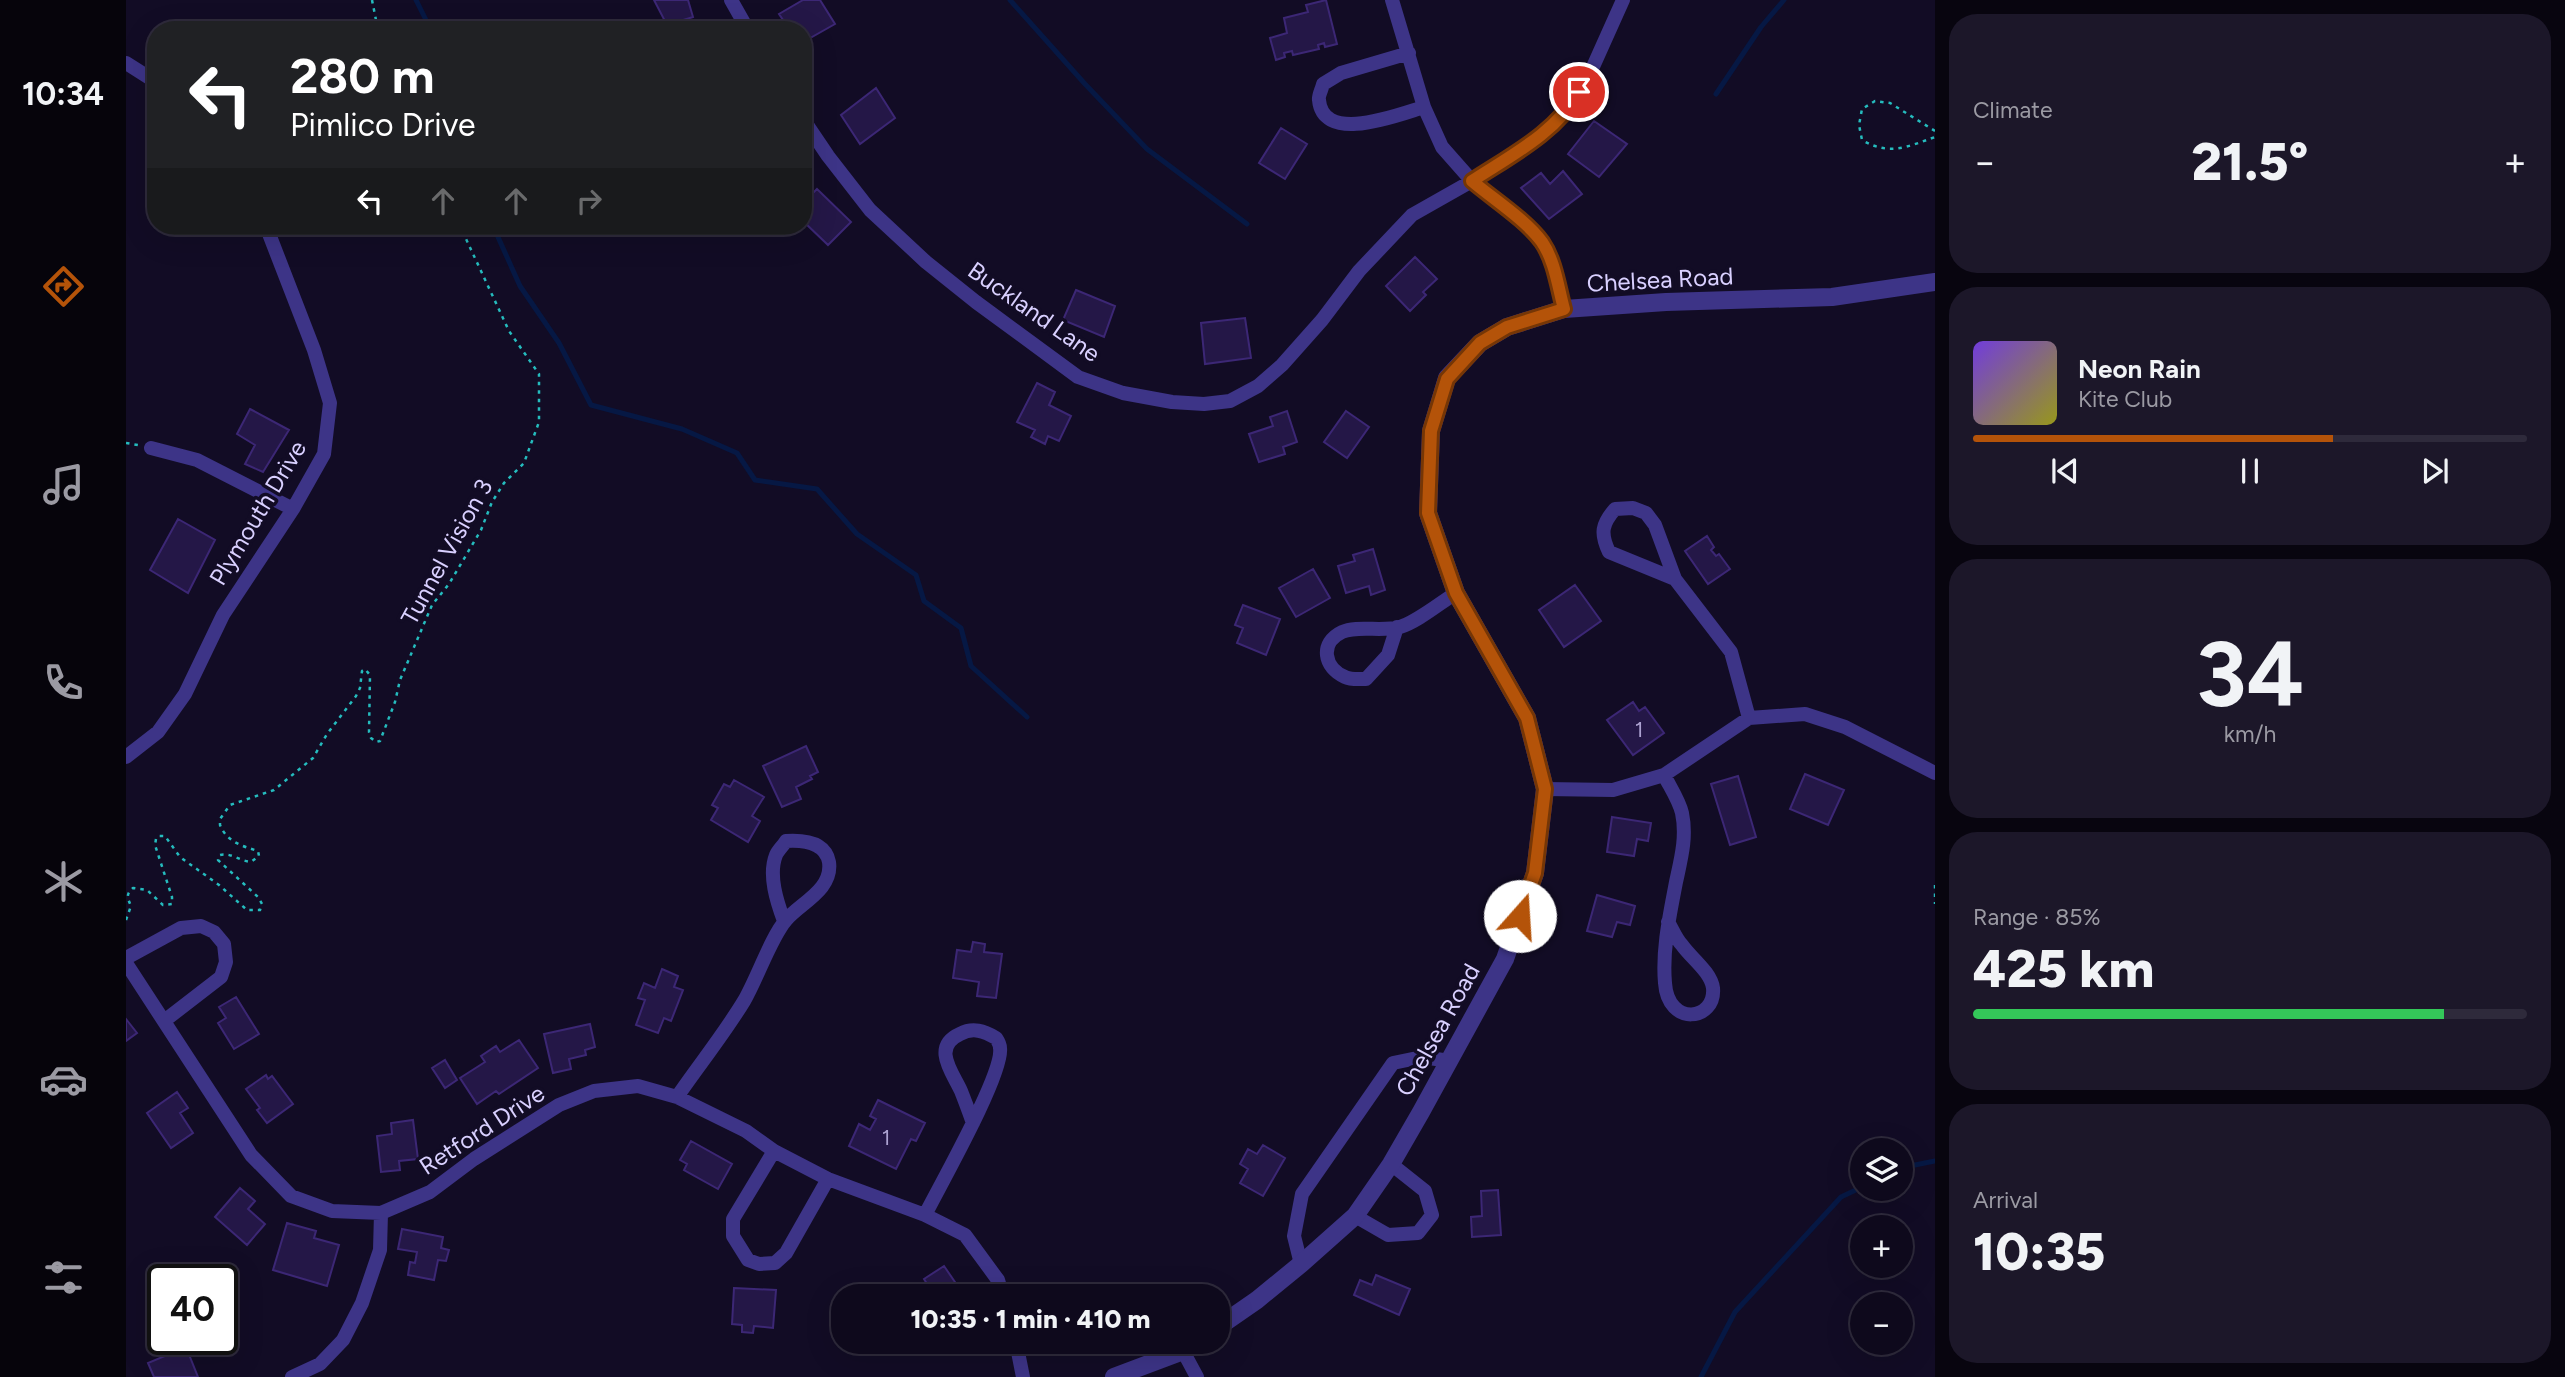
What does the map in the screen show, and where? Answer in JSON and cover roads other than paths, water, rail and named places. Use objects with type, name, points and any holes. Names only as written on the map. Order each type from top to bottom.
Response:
[{"type":"street","points":[[731,0],[743,21]]},
{"type":"street","points":[[1392,0],[1424,107],[1442,147],[1472,181],[1542,242],[1552,264],[1564,309]]},
{"type":"street","name":"Buckland Lane","points":[[812,132],[870,210],[926,262],[1078,377],[1123,393],[1172,402],[1204,404],[1230,401],[1258,386],[1282,365],[1322,320],[1359,271],[1412,215],[1472,181],[1549,130],[1571,107],[1588,78],[1623,0]]},
{"type":"street","points":[[1409,52],[1341,73],[1323,84],[1319,100],[1325,114],[1337,123],[1356,126],[1424,107]]},
{"type":"street","points":[[126,63],[147,76]]},
{"type":"street","name":"Plymouth Drive","points":[[126,757],[159,732],[186,694],[223,615],[293,509],[324,454],[330,403],[314,350],[269,235]]},
{"type":"street","name":"Chelsea Road","points":[[1230,1319],[1258,1300],[1355,1216],[1391,1164],[1505,959],[1535,873],[1545,789],[1527,718],[1456,593],[1428,513],[1431,431],[1447,379],[1480,343],[1507,327],[1564,309],[1832,296],[1935,282]]},
{"type":"street","points":[[151,448],[197,460],[293,509]]},
{"type":"street","points":[[1675,579],[1609,552],[1602,537],[1604,522],[1615,509],[1633,508],[1646,513],[1655,525],[1675,579],[1731,652],[1749,718]]},
{"type":"street","points":[[1397,627],[1388,655],[1366,679],[1347,679],[1330,668],[1326,655],[1330,641],[1340,633],[1351,629],[1373,631],[1402,626],[1456,593]]},
{"type":"street","points":[[1545,789],[1612,790],[1664,775],[1749,718],[1805,715],[1845,727],[1935,773]]},
{"type":"street","points":[[1664,775],[1682,811],[1685,839],[1668,922],[1664,974],[1666,996],[1675,1010],[1688,1016],[1700,1013],[1710,1003],[1713,988],[1706,975],[1681,945],[1668,922]]},
{"type":"street","points":[[677,1097],[744,1000],[784,921],[817,894],[826,877],[829,862],[822,849],[807,840],[786,841],[775,856],[777,902],[784,921]]},
{"type":"street","points":[[126,960],[181,928],[201,926],[214,932],[224,944],[226,962],[221,977],[164,1020]]},
{"type":"street","name":"Retford Drive","points":[[126,960],[251,1155],[291,1196],[332,1211],[381,1213],[430,1192],[474,1158],[559,1105],[594,1091],[638,1086],[677,1097],[746,1131],[774,1151],[828,1179],[925,1215],[965,1235],[999,1284]]},
{"type":"street","points":[[925,1215],[973,1122],[996,1069],[1001,1049],[996,1038],[985,1031],[971,1030],[957,1035],[947,1045],[945,1061],[973,1122]]},
{"type":"street","points":[[1301,1264],[1294,1236],[1302,1194],[1393,1063],[1422,1057],[1450,1061]]},
{"type":"street","points":[[774,1151],[733,1219],[733,1237],[748,1261],[759,1264],[775,1263],[786,1253],[828,1179]]},
{"type":"street","points":[[1355,1216],[1388,1235],[1418,1233],[1432,1215],[1424,1191],[1391,1164]]},
{"type":"street","points":[[292,1377],[320,1364],[343,1340],[362,1303],[380,1250],[381,1213]]},
{"type":"street","points":[[1018,1354],[1023,1377]]},
{"type":"street","points":[[1114,1377],[1172,1354]]},
{"type":"street","points":[[1191,1354],[1197,1377]]},
{"type":"waterway","points":[[416,0],[426,21]]},
{"type":"waterway","points":[[1010,0],[1147,149],[1247,224]]},
{"type":"waterway","points":[[1716,94],[1761,27],[1784,0]]},
{"type":"waterway","points":[[499,235],[520,286],[559,343],[591,405],[682,429],[737,453],[755,480],[817,489],[857,534],[916,575],[924,601],[961,628],[971,666],[1027,717]]},
{"type":"waterway","points":[[1913,1165],[1935,1161]]},
{"type":"waterway","points":[[1701,1377],[1735,1312],[1841,1197],[1850,1193]]}]
